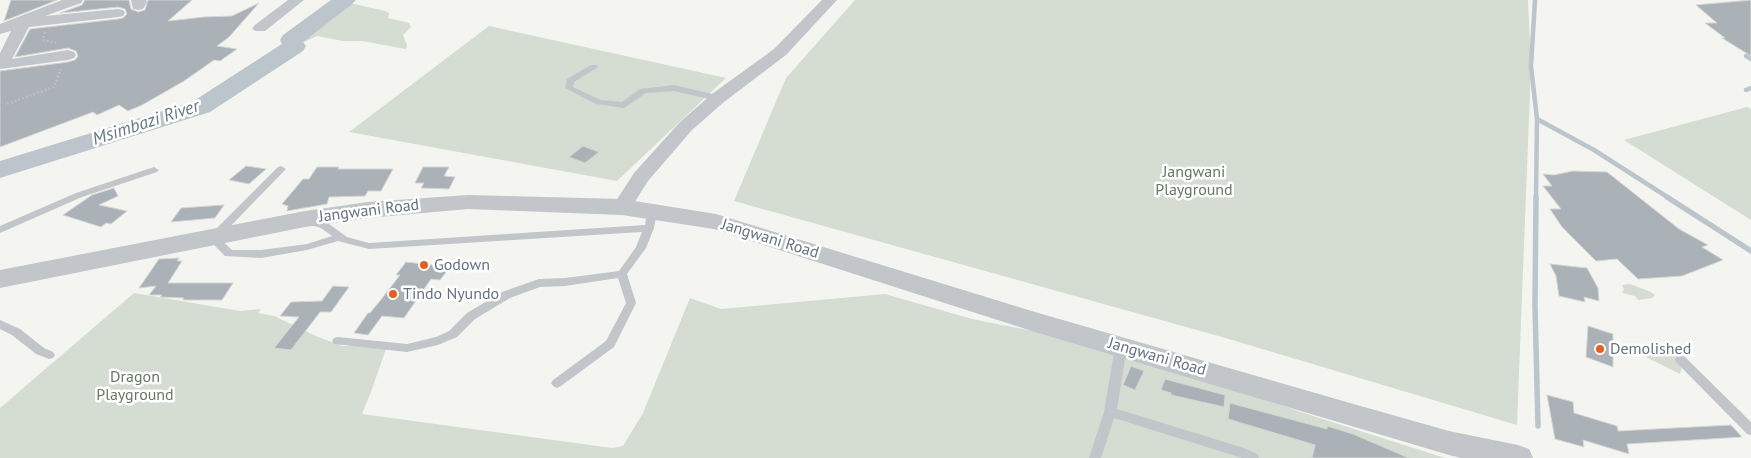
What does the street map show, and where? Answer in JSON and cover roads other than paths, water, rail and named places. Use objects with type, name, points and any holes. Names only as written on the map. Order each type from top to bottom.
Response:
[{"type":"street","points":[[13,26],[37,14],[76,0]]},
{"type":"street","points":[[108,0],[116,7]]},
{"type":"street","points":[[260,28],[297,0]]},
{"type":"street","points":[[622,207],[641,177],[686,126],[718,98],[780,52],[830,0]]},
{"type":"street","points":[[13,26],[116,7]]},
{"type":"street","points":[[13,26],[21,27],[7,55],[2,60],[2,66],[68,55]]},
{"type":"street","name":"Jangwani Road","points":[[0,279],[305,220],[368,210],[468,202],[622,207],[651,220],[716,222],[1025,319],[1440,440],[1518,458]]},
{"type":"lane","points":[[594,67],[570,81],[569,88],[599,102],[624,105],[643,91],[674,88],[718,98]]},
{"type":"lane","points":[[281,168],[213,238],[229,253],[261,254],[307,247],[340,237]]},
{"type":"lane","points":[[0,230],[79,195],[154,170]]},
{"type":"lane","points":[[305,220],[324,226],[344,240],[369,246],[651,220],[641,248],[622,274],[573,281],[539,283],[506,295],[472,316],[454,334],[438,341],[408,348],[338,341]]},
{"type":"lane","points":[[557,383],[610,344],[631,303],[622,274]]},
{"type":"lane","points":[[0,324],[16,332],[40,352],[49,355]]},
{"type":"lane","points":[[1095,458],[1110,412],[1121,346]]},
{"type":"lane","points":[[1681,360],[1751,430]]},
{"type":"lane","points":[[1110,412],[1244,453],[1253,458]]},
{"type":"waterway","name":"Msimbazi River","points":[[0,170],[201,107],[295,46],[291,40],[345,0]]},
{"type":"waterway","points":[[1535,0],[1531,66],[1537,119]]},
{"type":"waterway","points":[[1751,55],[1746,56],[1751,59]]},
{"type":"waterway","points":[[1746,90],[1751,88]]},
{"type":"waterway","points":[[1536,198],[1537,119]]},
{"type":"waterway","points":[[1537,119],[1594,150],[1669,198]]},
{"type":"waterway","points":[[1536,197],[1535,306],[1538,426]]},
{"type":"waterway","points":[[1667,197],[1751,251]]},
{"type":"place","name":"Godown","points":[[424,265]]},
{"type":"place","name":"Tindo Nyundo","points":[[393,294]]},
{"type":"place","name":"Demolished","points":[[1600,349]]},
{"type":"park label","name":"Jangwani Playground","points":[[1194,181]]},
{"type":"park label","name":"Dragon Playground","points":[[135,386]]}]
